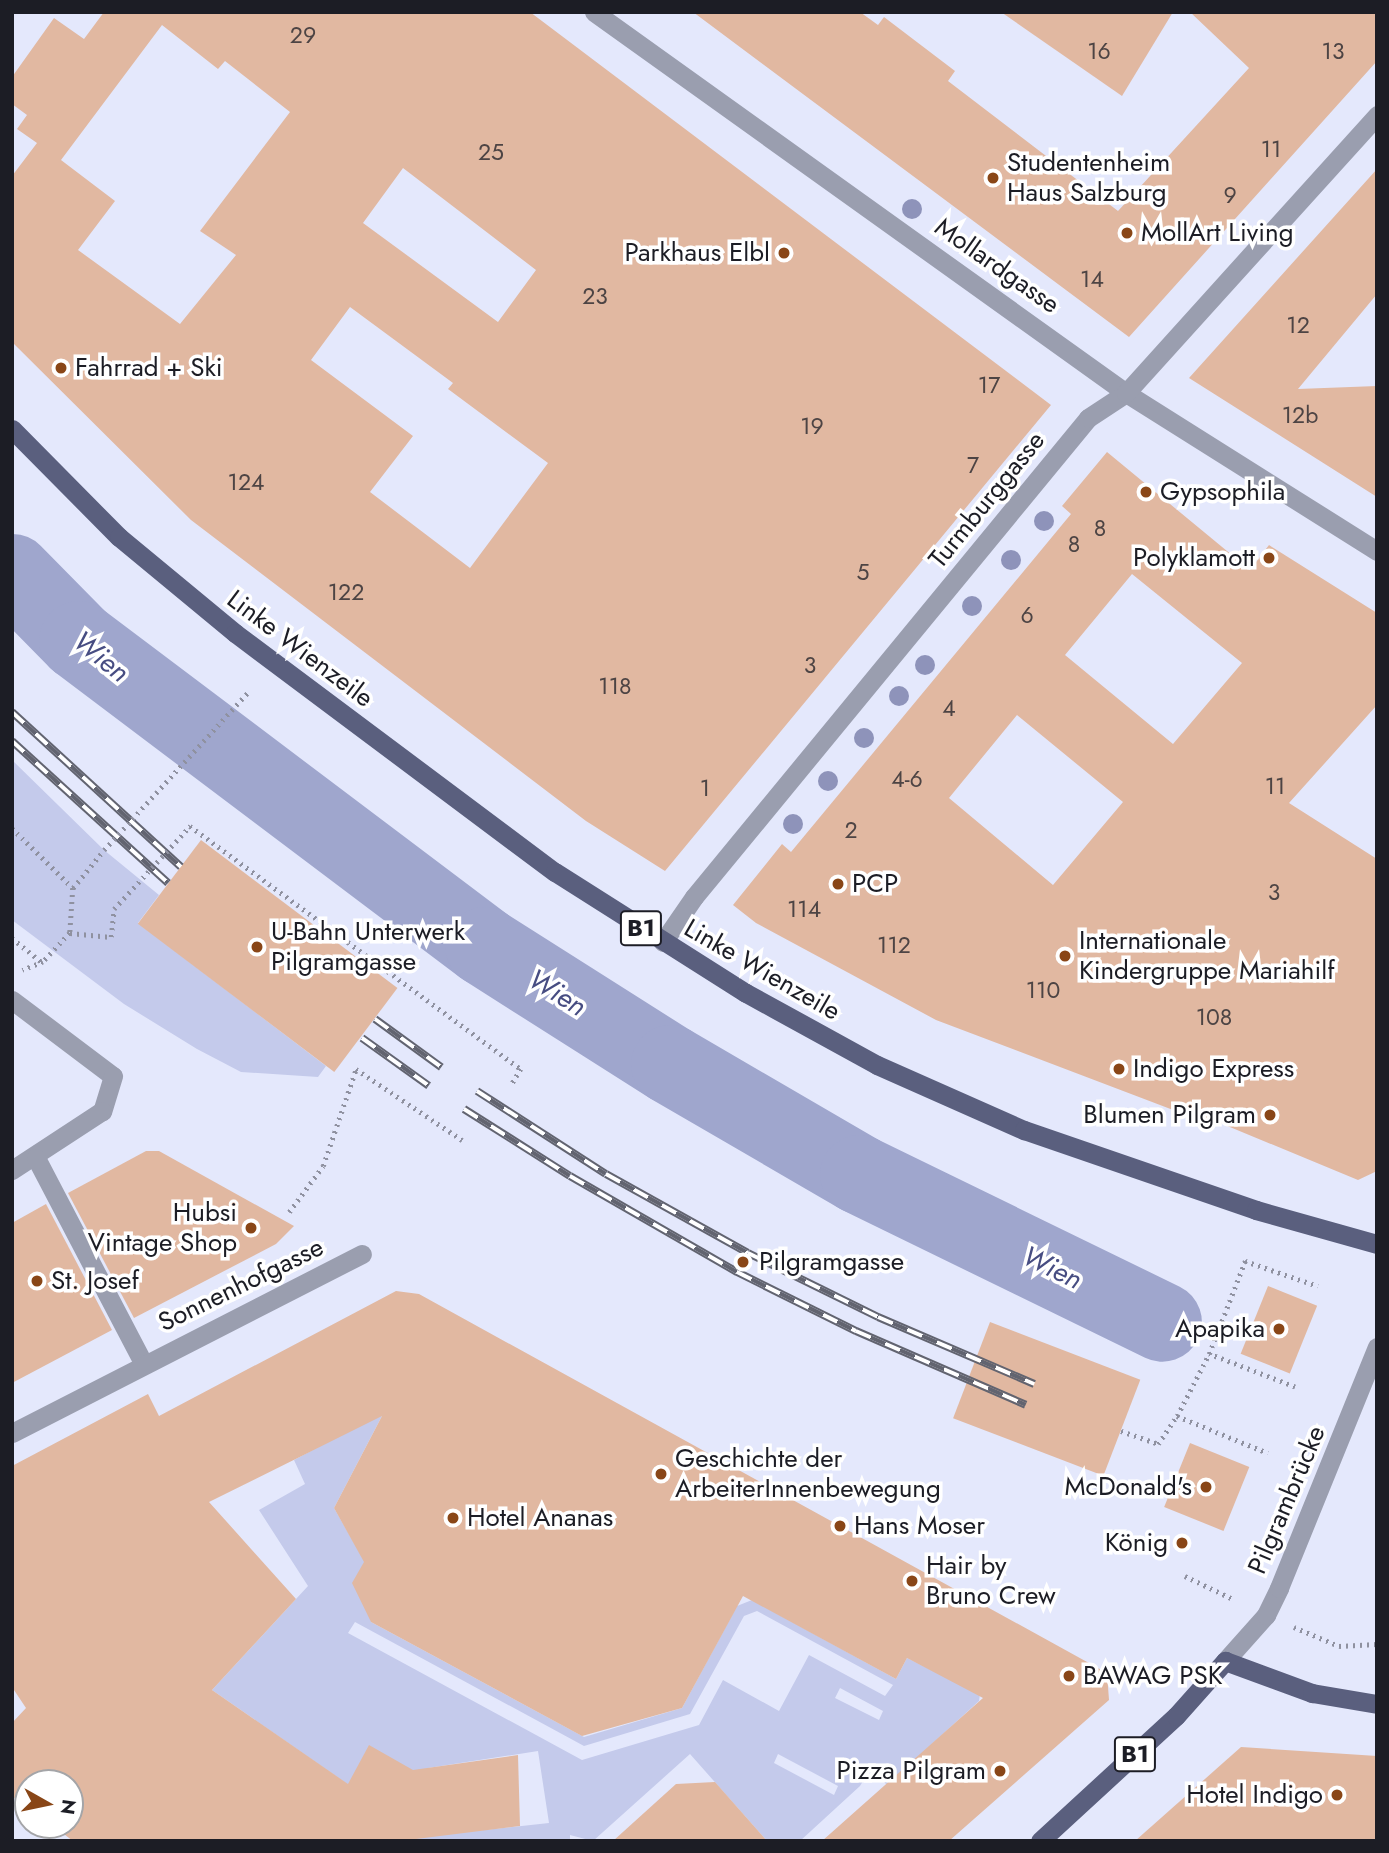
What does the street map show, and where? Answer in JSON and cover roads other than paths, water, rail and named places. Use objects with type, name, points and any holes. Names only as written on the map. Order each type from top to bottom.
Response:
[{"type":"main road","name":"Linke Wienzeile","points":[[12,429],[119,537],[224,625],[555,872],[663,942],[877,1065],[1024,1130],[1256,1210],[1377,1244]]},
{"type":"main road","points":[[1224,1661],[1312,1693],[1377,1704]]},
{"type":"main road","name":"B1","points":[[1040,1841],[1176,1716],[1224,1661]]},
{"type":"street","name":"Mollardgasse","points":[[594,12],[1126,393],[1377,551]]},
{"type":"street","name":"Turmburggasse","points":[[663,942],[694,897],[1088,418],[1126,393],[1377,115]]},
{"type":"street","points":[[12,1000],[113,1076],[103,1111],[36,1158],[12,1170]]},
{"type":"street","name":"Sonnenhofgasse","points":[[36,1158],[143,1363]]},
{"type":"street","name":"Sonnenhofgasse","points":[[12,1433],[143,1363],[362,1254]]},
{"type":"street","name":"Pilgrambrücke","points":[[1224,1661],[1266,1615],[1377,1347]]},
{"type":"waterway","name":"Wien","points":[[12,573],[78,640],[484,946],[670,1064],[859,1174],[1162,1322]]},
{"type":"railway","points":[[12,712],[181,867]]},
{"type":"railway","points":[[12,741],[168,883]]},
{"type":"railway","points":[[375,1019],[441,1067]]},
{"type":"railway","points":[[362,1038],[429,1086]]},
{"type":"railway","points":[[477,1091],[606,1174],[748,1253],[878,1317],[1034,1384]]},
{"type":"railway","points":[[464,1109],[570,1176],[737,1272],[856,1331],[1026,1405]]},
{"type":"place","name":"Studentenheim Haus Salzburg","points":[[993,178]]},
{"type":"place","name":"MollArt Living","points":[[1127,233]]},
{"type":"place","name":"Parkhaus Elbl","points":[[784,253]]},
{"type":"place","name":"Fahrrad + Ski","points":[[61,368]]},
{"type":"place","name":"Gypsophila","points":[[1146,492]]},
{"type":"place","name":"Polyklamott","points":[[1269,558]]},
{"type":"place","name":"PCP","points":[[838,884]]},
{"type":"place","name":"U-Bahn Unterwerk Pilgramgasse","points":[[257,947]]},
{"type":"place","name":"Internationale Kindergruppe Mariahilf","points":[[1065,956]]},
{"type":"place","name":"Indigo Express","points":[[1119,1069]]},
{"type":"place","name":"Blumen Pilgram","points":[[1270,1115]]},
{"type":"place","name":"Hubsi Vintage Shop","points":[[251,1228]]},
{"type":"place","name":"Pilgramgasse","points":[[743,1262]]},
{"type":"place","name":"St. Josef","points":[[37,1281]]},
{"type":"place","name":"Apapika","points":[[1279,1329]]},
{"type":"place","name":"Geschichte der ArbeiterInnenbewegung","points":[[661,1474]]},
{"type":"place","name":"McDonald's","points":[[1206,1487]]},
{"type":"place","name":"Hotel Ananas","points":[[453,1518]]},
{"type":"place","name":"Hans Moser","points":[[840,1526]]},
{"type":"place","name":"König","points":[[1182,1543]]},
{"type":"place","name":"Hair by Bruno Crew","points":[[912,1581]]},
{"type":"place","name":"BAWAG PSK","points":[[1069,1676]]},
{"type":"place","name":"Pizza Pilgram","points":[[1000,1771]]},
{"type":"place","name":"Hotel Indigo","points":[[1337,1795]]}]
